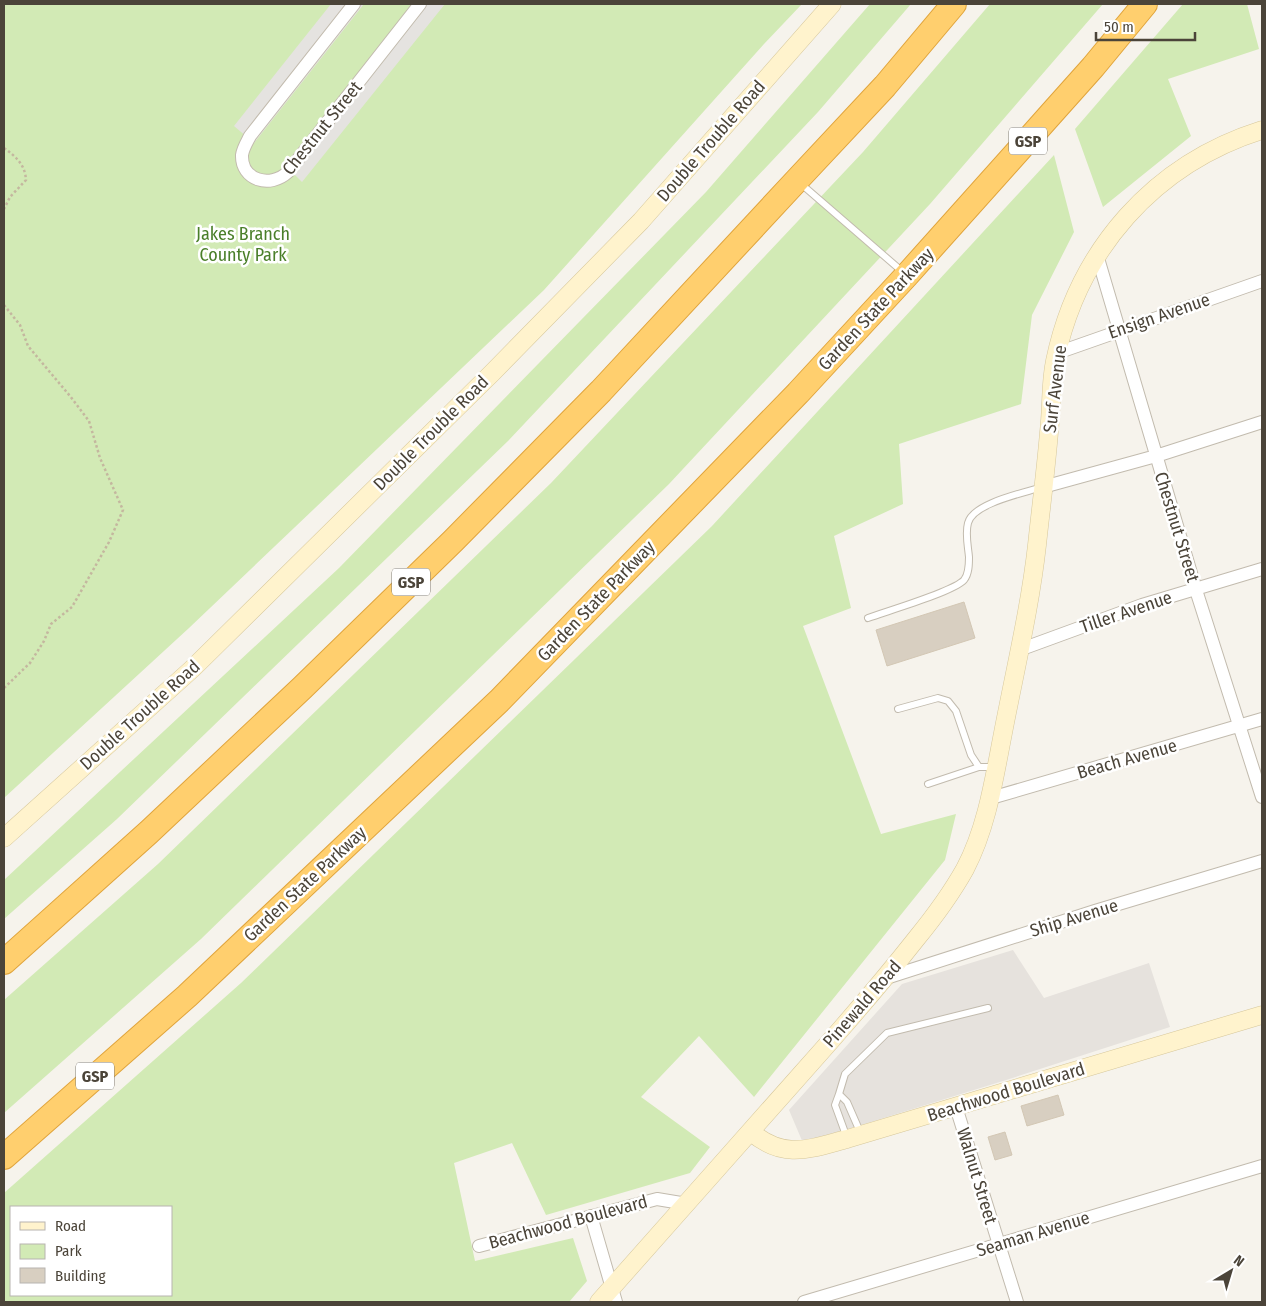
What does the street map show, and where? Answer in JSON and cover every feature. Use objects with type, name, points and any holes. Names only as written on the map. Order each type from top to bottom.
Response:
[{"type":"highway","name":"GSP","points":[[4,962],[149,832],[453,541],[601,391],[885,86],[954,4]]},
{"type":"highway","name":"Garden State Parkway","points":[[4,1157],[187,996],[499,701],[798,393],[907,276],[1093,67],[1145,4]]},
{"type":"main road","name":"Double Trouble Road","points":[[4,838],[192,669],[492,373],[641,220],[832,4]]},
{"type":"main road","name":"Surf Avenue","points":[[1019,650],[1032,582],[1050,429],[1054,365],[1067,316],[1084,276],[1110,235],[1138,204],[1165,180],[1190,162],[1237,138],[1262,130]]},
{"type":"main road","name":"Pinewald Road","points":[[599,1302],[614,1295],[687,1204],[886,978],[939,911],[963,873],[974,851],[991,798],[988,767],[1019,650]]},
{"type":"main road","name":"Beachwood Boulevard","points":[[751,1132],[760,1140],[784,1150],[810,1148],[956,1107],[1262,1015]]},
{"type":"street","name":"Chestnut Street","points":[[354,4],[250,136],[242,155],[244,164],[250,174],[261,181],[281,179],[288,172],[420,4]]},
{"type":"street","name":"Chestnut Street","points":[[1097,255],[1196,590],[1262,797]]},
{"type":"street","name":"Ensign Avenue","points":[[1057,353],[1262,281]]},
{"type":"street","points":[[1043,487],[1156,456],[1262,422]]},
{"type":"street","name":"Tiller Avenue","points":[[1019,650],[1142,605],[1262,569]]},
{"type":"street","name":"Beach Avenue","points":[[991,798],[1262,719]]},
{"type":"street","name":"Ship Avenue","points":[[886,978],[1095,911],[1262,861]]},
{"type":"street","name":"Walnut Street","points":[[956,1107],[1017,1302]]},
{"type":"street","name":"Seaman Avenue","points":[[804,1302],[1262,1166]]},
{"type":"street","name":"Beachwood Boulevard","points":[[479,1246],[657,1199],[687,1204]]},
{"type":"street","points":[[591,1216],[614,1295]]},
{"type":"lane","points":[[797,180],[907,276]]},
{"type":"lane","points":[[868,618],[952,588],[965,579],[969,567],[966,536],[968,521],[971,517],[985,506],[1043,487]]},
{"type":"lane","points":[[898,709],[938,698],[948,701],[956,711],[971,755],[988,767]]},
{"type":"lane","points":[[928,784],[988,767]]},
{"type":"lane","points":[[854,1137],[836,1105],[844,1074],[887,1033],[988,1008]]},
{"type":"lane","points":[[839,1094],[847,1102],[854,1137]]},
{"type":"path","points":[[4,148],[26,169],[26,180],[10,197],[4,209]]},
{"type":"path","points":[[4,305],[20,325],[28,346],[89,422],[100,458],[123,510],[109,542],[72,607],[51,624],[44,641],[30,662],[4,688]]},
{"type":"shaded area","points":[[331,4],[364,4],[254,143],[234,126]]},
{"type":"shaded area","points":[[412,4],[445,4],[302,182],[285,165]]},
{"type":"shaded area","points":[[1013,950],[1044,998],[1149,963],[1170,1027],[803,1143],[789,1110],[902,984]]},
{"type":"green space","name":"Jakes Branch County Park","points":[[4,4],[802,4],[544,290],[189,628],[4,798]]},
{"type":"green space","points":[[870,4],[911,4],[818,112],[508,441],[117,819],[4,919],[4,880],[339,568],[706,192]]},
{"type":"green space","points":[[990,4],[1103,4],[930,204],[669,484],[201,939],[4,1113],[4,1000],[158,864],[551,483],[863,152]]},
{"type":"green space","points":[[1183,4],[1247,4],[1259,49],[1168,79],[1191,136],[1103,207],[1075,129]]},
{"type":"green space","points":[[1054,155],[1074,232],[1032,315],[1021,404],[899,444],[903,504],[834,536],[851,608],[803,626],[881,834],[956,814],[945,860],[754,1097],[699,1036],[641,1097],[710,1147],[690,1173],[546,1215],[512,1143],[454,1163],[475,1261],[573,1238],[587,1281],[569,1302],[4,1302],[4,1193],[241,983],[712,526]]},
{"type":"building","points":[[964,602],[975,638],[887,666],[876,630]]},
{"type":"building","points":[[1058,1095],[1064,1115],[1027,1126],[1021,1106]]},
{"type":"building","points":[[1005,1132],[1012,1155],[995,1160],[988,1137]]}]
